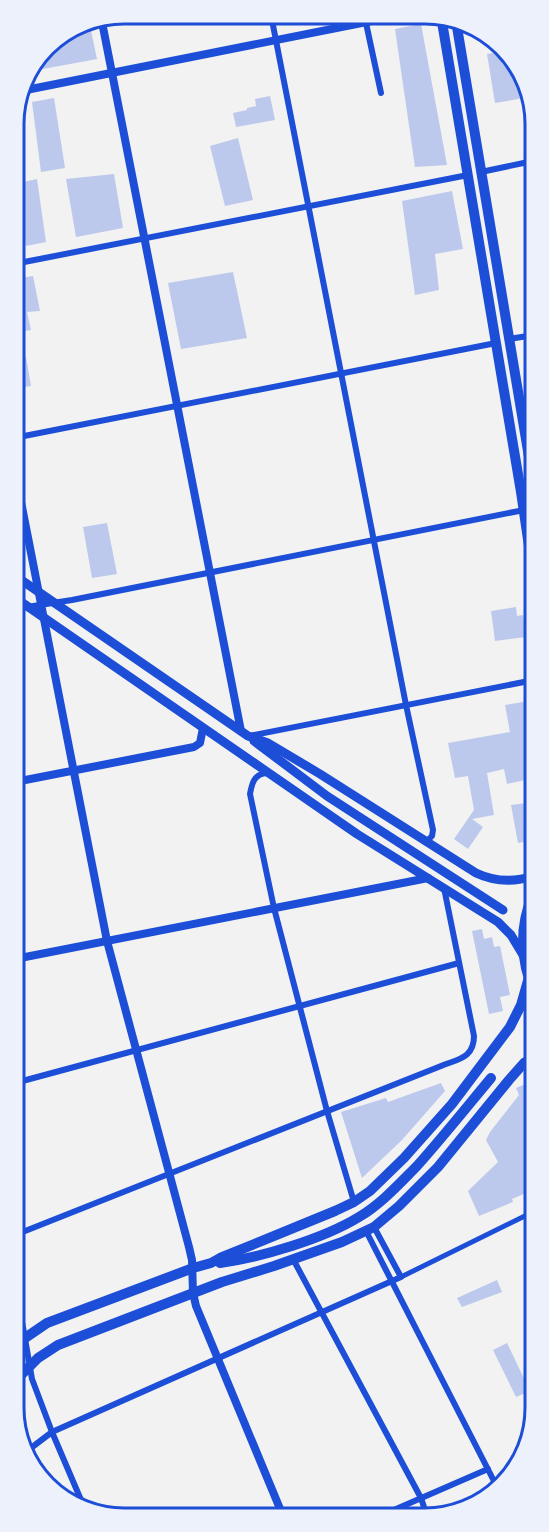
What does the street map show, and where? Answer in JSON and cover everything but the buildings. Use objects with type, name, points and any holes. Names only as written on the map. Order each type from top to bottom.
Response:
[{"type":"highway","points":[[525,923],[523,939],[525,958]]},
{"type":"main road","points":[[443,26],[496,343],[525,489]]},
{"type":"main road","points":[[458,30],[525,434]]},
{"type":"main road","points":[[24,582],[244,734],[327,796],[503,910]]},
{"type":"main road","points":[[24,604],[357,834],[503,926],[525,958]]},
{"type":"main road","points":[[244,734],[268,743],[304,764],[476,873],[491,879],[507,881],[525,878]]},
{"type":"main road","points":[[210,1263],[317,1219],[354,1202],[370,1191],[404,1158],[452,1104],[510,1027],[525,991]]},
{"type":"main road","points":[[24,1373],[47,1351],[58,1345],[222,1282],[342,1242],[370,1229],[399,1206],[438,1167],[525,1062]]},
{"type":"main road","points":[[25,1338],[47,1323],[193,1268],[286,1247],[359,1217],[405,1178],[491,1078]]},
{"type":"street","points":[[273,24],[406,705],[433,830],[432,836],[426,842]]},
{"type":"street","points":[[30,89],[356,24]]},
{"type":"street","points":[[366,24],[381,93]]},
{"type":"street","points":[[103,27],[209,572],[244,734],[525,682]]},
{"type":"street","points":[[482,172],[525,163]]},
{"type":"street","points":[[24,262],[468,175]]},
{"type":"street","points":[[509,339],[525,336]]},
{"type":"street","points":[[24,436],[496,343]]},
{"type":"street","points":[[24,608],[525,510]]},
{"type":"street","points":[[24,518],[108,941],[189,1248],[196,1306],[279,1508]]},
{"type":"street","points":[[24,780],[194,747],[200,743],[203,728]]},
{"type":"street","points":[[267,773],[257,775],[250,794],[274,908],[327,1111],[354,1202]]},
{"type":"street","points":[[24,957],[428,878]]},
{"type":"street","points":[[24,1231],[469,1054],[473,1048],[474,1036],[444,888]]},
{"type":"street","points":[[24,1081],[459,963]]},
{"type":"street","points":[[32,1447],[52,1432],[401,1277],[525,1216]]},
{"type":"street","points":[[370,1229],[401,1277]]},
{"type":"street","points":[[370,1229],[392,1281],[494,1480]]},
{"type":"street","points":[[293,1259],[424,1508]]},
{"type":"street","points":[[24,1334],[32,1379],[80,1498]]},
{"type":"street","points":[[398,1508],[488,1468]]}]
